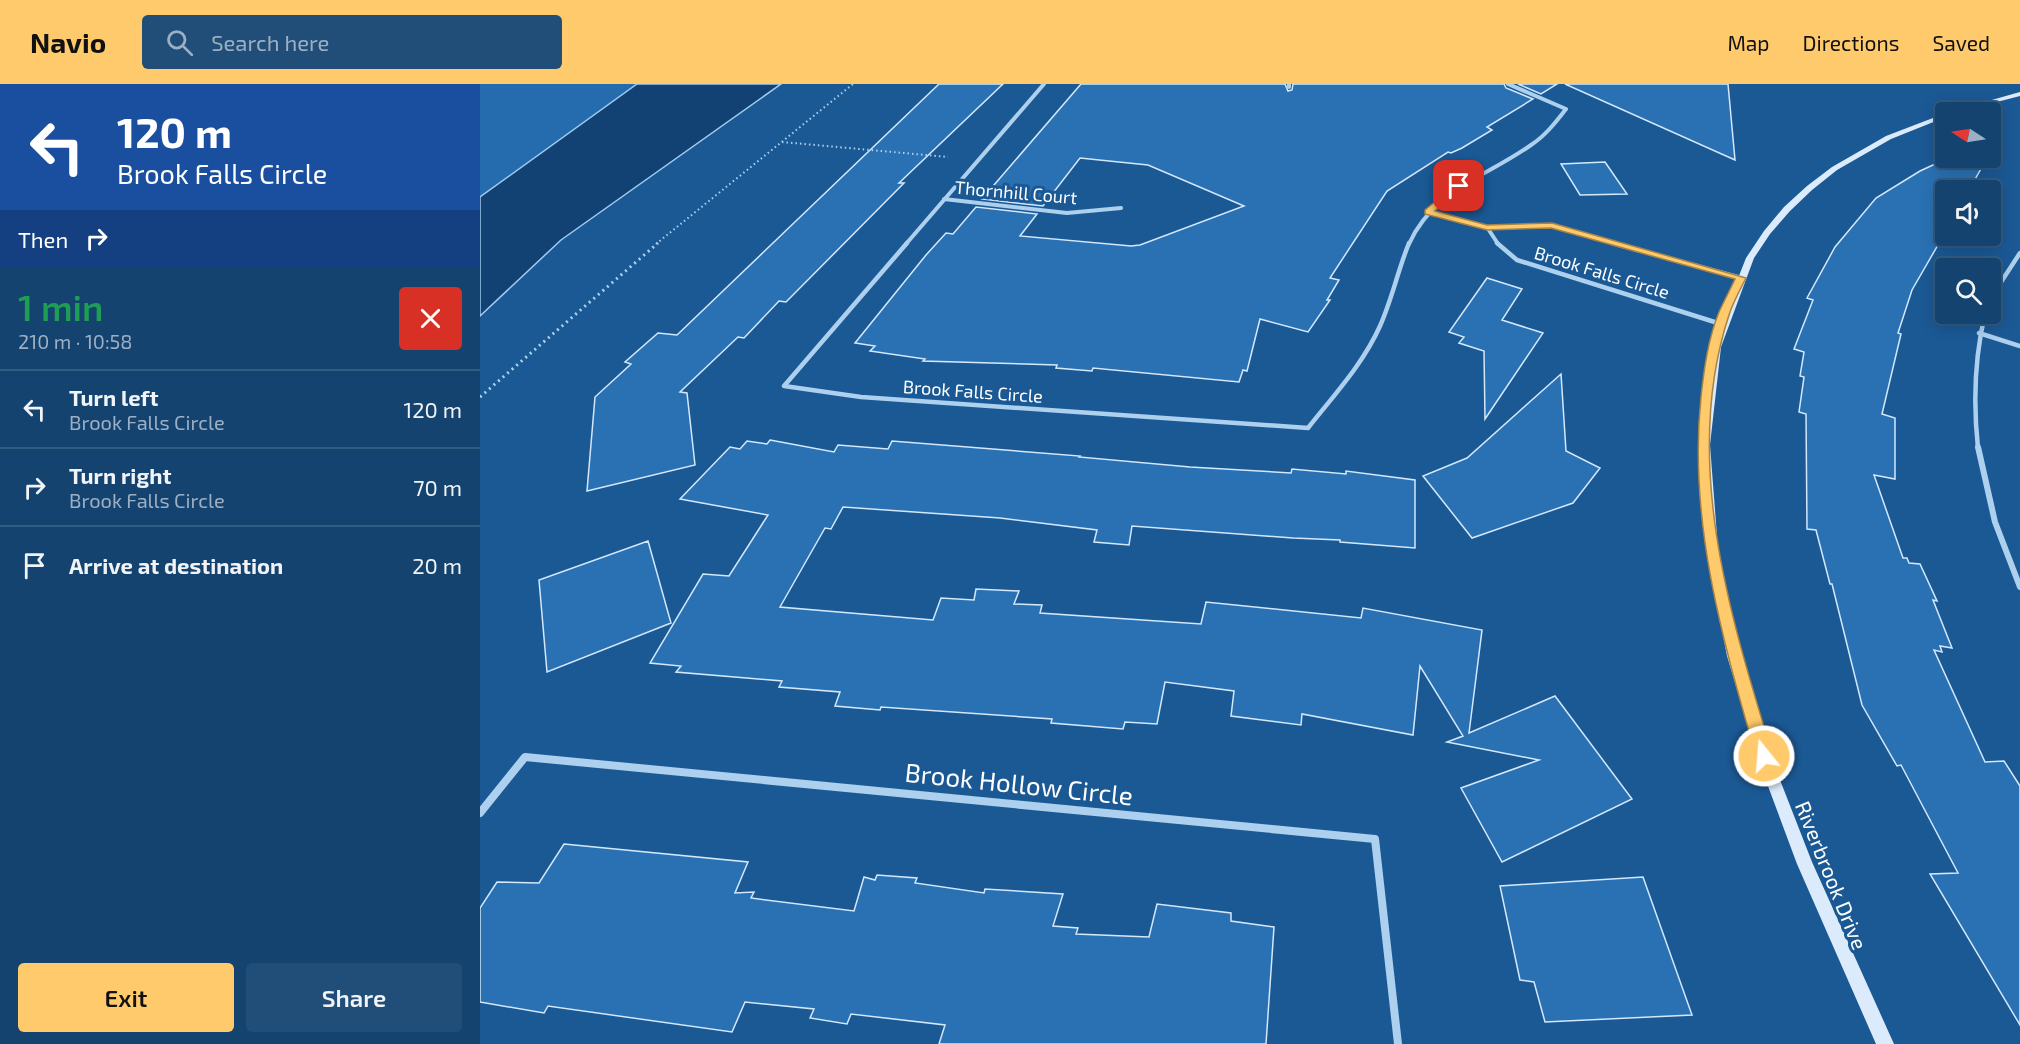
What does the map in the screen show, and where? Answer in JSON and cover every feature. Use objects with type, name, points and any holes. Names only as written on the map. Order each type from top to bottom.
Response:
[{"type":"street","name":"Brook Falls Circle","points":[[1044,84],[784,386],[861,397],[1308,428],[1353,372],[1374,339],[1406,250],[1414,232],[1428,212],[1459,186],[1526,149],[1544,135],[1566,109],[1508,84]]},
{"type":"street","points":[[1990,102],[2020,94]]},
{"type":"street","name":"Riverbrook Drive","points":[[1885,1044],[1834,934],[1771,777],[1724,618],[1706,512],[1703,433],[1710,365],[1724,314],[1750,258],[1776,222],[1804,193],[1853,157],[1896,134],[1935,118]]},
{"type":"street","name":"Thornhill Court","points":[[944,200],[1068,213],[1121,208]]},
{"type":"street","name":"Brook Falls Circle","points":[[1428,212],[1487,227],[1552,226],[1741,278]]},
{"type":"street","name":"Brook Falls Circle","points":[[1487,227],[1499,246],[1517,260],[1721,324]]},
{"type":"street","points":[[2001,280],[2020,253]]},
{"type":"street","points":[[1982,324],[1973,377],[1975,430],[1989,500],[2020,587]]},
{"type":"street","points":[[1979,333],[2020,346]]},
{"type":"street","name":"Brook Hollow Circle","points":[[480,813],[525,756],[1375,839],[1398,1044]]},
{"type":"path","points":[[480,397],[670,232],[853,84]]},
{"type":"path","points":[[782,142],[980,159]]},
{"type":"shaded area","points":[[480,84],[687,84],[480,224]]},
{"type":"shaded area","points":[[637,84],[781,84],[561,240],[480,316],[480,197]]},
{"type":"building","points":[[939,84],[1003,84],[899,183],[904,183],[786,302],[779,301],[744,338],[738,337],[680,392],[687,393],[695,465],[587,491],[595,397],[631,364],[625,362],[658,333],[677,335]]},
{"type":"building","points":[[1081,84],[1285,84],[1288,91],[1292,90],[1293,84],[1504,84],[1506,88],[1533,99],[1487,127],[1492,130],[1462,148],[1448,152],[1387,191],[1330,278],[1339,280],[1327,300],[1330,300],[1308,332],[1260,319],[1247,371],[1243,370],[1239,382],[1093,368],[1092,371],[1056,368],[1057,365],[923,361],[925,359],[870,351],[875,346],[855,343],[926,255],[946,233],[953,234],[976,207],[1037,214],[1020,236],[1131,246],[1140,245],[1244,206],[1148,165],[1080,158],[1043,206],[982,199]]},
{"type":"building","points":[[1518,84],[1557,84],[1541,94]]},
{"type":"building","points":[[1565,84],[1728,84],[1735,160]]},
{"type":"building","points":[[1605,162],[1627,194],[1580,195],[1561,164]]},
{"type":"building","points":[[1935,164],[1935,168],[1981,168],[1975,180],[1935,180],[1935,246],[1937,246],[1912,290],[1898,333],[1901,334],[1882,414],[1895,418],[1895,479],[1874,475],[1903,558],[1907,558],[1909,563],[1920,564],[1937,601],[1933,600],[1952,648],[1940,646],[1942,652],[1934,650],[1985,762],[2004,761],[2020,786],[2020,1025],[1930,874],[1958,873],[1901,765],[1897,766],[1862,705],[1816,530],[1807,529],[1806,414],[1799,412],[1804,377],[1800,376],[1804,352],[1794,349],[1813,300],[1807,298],[1835,247],[1876,198]]},
{"type":"building","points":[[1487,278],[1522,289],[1502,320],[1543,333],[1485,419],[1484,351],[1459,343],[1464,337],[1449,332]]},
{"type":"building","points":[[1561,374],[1566,451],[1600,468],[1573,503],[1472,538],[1423,476],[1467,458]]},
{"type":"building","points":[[770,440],[834,452],[838,445],[888,449],[892,441],[1190,467],[1291,473],[1292,469],[1346,474],[1346,471],[1415,480],[1415,548],[1340,542],[1340,540],[1132,526],[1129,545],[1094,542],[1097,530],[1000,518],[843,507],[831,529],[825,528],[780,607],[933,620],[941,598],[974,600],[976,589],[1019,591],[1014,604],[1042,605],[1040,613],[1201,624],[1206,602],[1361,618],[1363,608],[1482,630],[1469,733],[1555,696],[1632,799],[1502,862],[1461,788],[1539,760],[1447,742],[1463,736],[1420,666],[1413,735],[1302,714],[1301,725],[1231,716],[1234,691],[1165,682],[1157,724],[1125,722],[1123,729],[1051,723],[1052,719],[835,706],[840,692],[779,687],[782,681],[676,672],[681,666],[650,663],[703,574],[729,576],[768,515],[680,499],[730,447],[740,449],[747,441],[767,444]]},
{"type":"building","points":[[648,541],[671,623],[547,672],[539,580]]},
{"type":"building","points":[[564,844],[748,862],[735,893],[754,892],[751,898],[854,911],[864,877],[875,880],[877,875],[917,878],[915,883],[984,893],[985,889],[1063,894],[1053,926],[1078,928],[1076,934],[1149,937],[1157,904],[1231,913],[1231,921],[1274,927],[1266,1044],[939,1044],[945,1025],[851,1014],[847,1024],[810,1018],[814,1009],[745,1002],[732,1032],[548,1006],[544,1013],[480,1002],[480,908],[497,882],[539,883]]},
{"type":"building","points":[[1643,877],[1692,1015],[1545,1022],[1534,982],[1520,980],[1500,886]]},
{"type":"route","points":[[1459,186],[1428,212],[1487,227],[1552,226],[1741,278],[1724,314],[1710,365],[1703,433],[1706,512],[1724,618],[1764,756]]}]
